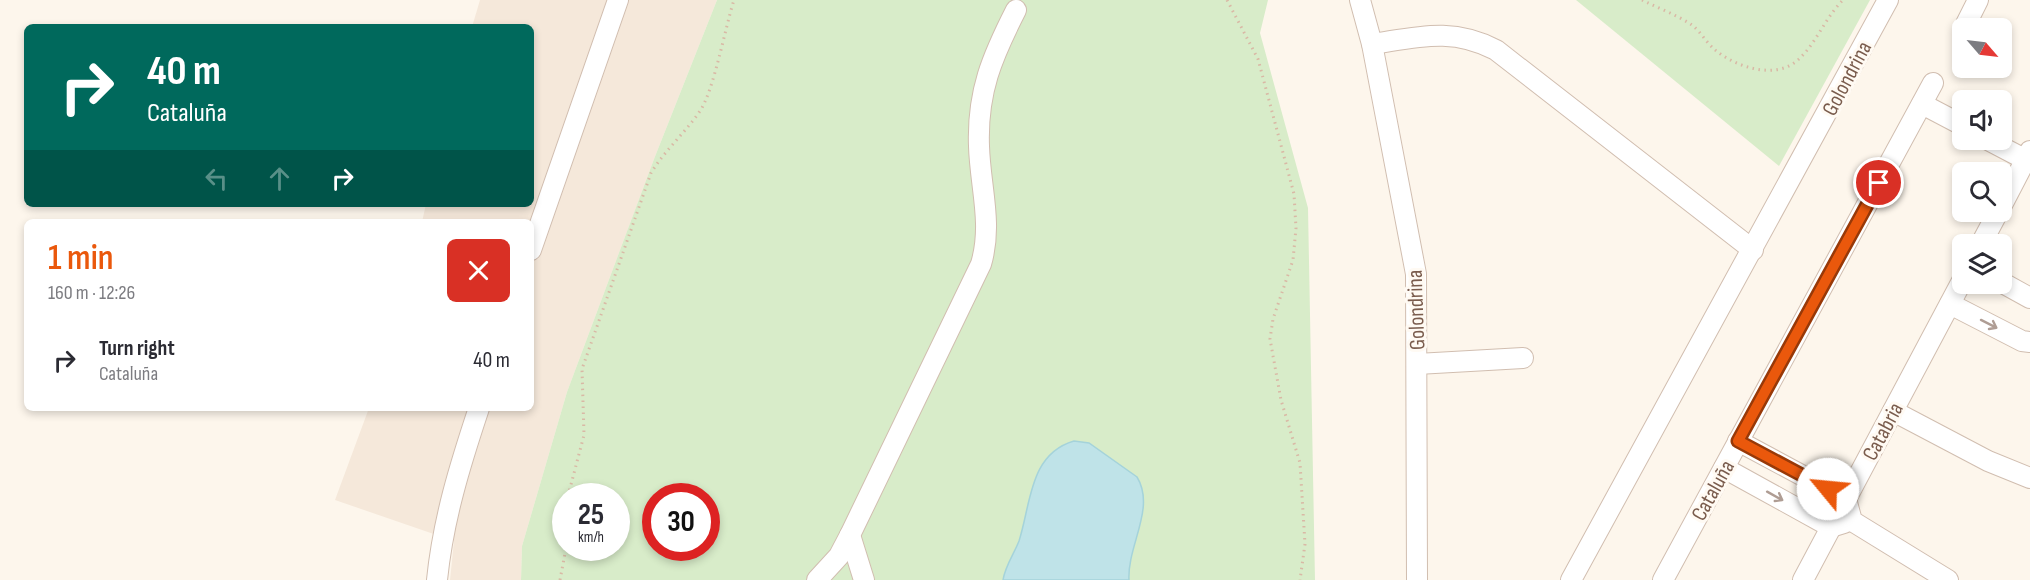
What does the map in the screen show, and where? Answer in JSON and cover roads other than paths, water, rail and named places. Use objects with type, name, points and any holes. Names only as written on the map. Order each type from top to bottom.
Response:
[{"type":"street","points":[[534,241],[618,0]]},
{"type":"street","name":"Golondrina","points":[[1360,0],[1372,44],[1416,274],[1417,580]]},
{"type":"street","name":"Golondrina","points":[[1571,580],[1888,0]]},
{"type":"street","points":[[1969,18],[1978,0]]},
{"type":"street","points":[[817,580],[839,556],[850,535],[981,264],[987,246],[988,228],[979,147],[979,112],[984,82],[997,47],[1016,10]]},
{"type":"street","points":[[1372,44],[1440,34],[1480,41],[1496,50],[1753,250]]},
{"type":"street","name":"Cataluña","points":[[1663,580],[1933,83]]},
{"type":"street","points":[[1922,104],[1952,120]]},
{"type":"street","points":[[2012,150],[2028,157],[2012,187]]},
{"type":"street","points":[[2012,288],[2030,298]]},
{"type":"street","name":"Catabria","points":[[1803,580],[1955,294]]},
{"type":"street","points":[[1950,304],[2022,341],[2030,342]]},
{"type":"street","points":[[1417,364],[1523,358]]},
{"type":"street","points":[[437,580],[444,525],[454,484],[478,411]]},
{"type":"street","points":[[1893,411],[1988,461],[2030,478]]},
{"type":"street","points":[[1738,441],[1846,499],[1852,521],[1940,578]]},
{"type":"street","points":[[1724,468],[1831,527],[1852,521]]},
{"type":"street","points":[[850,535],[864,580]]},
{"type":"water","points":[[1074,441],[1089,443],[1137,477],[1142,489],[1142,514],[1132,554],[1129,580],[1003,580],[1019,541],[1034,482],[1040,469],[1048,457],[1059,448]]}]
